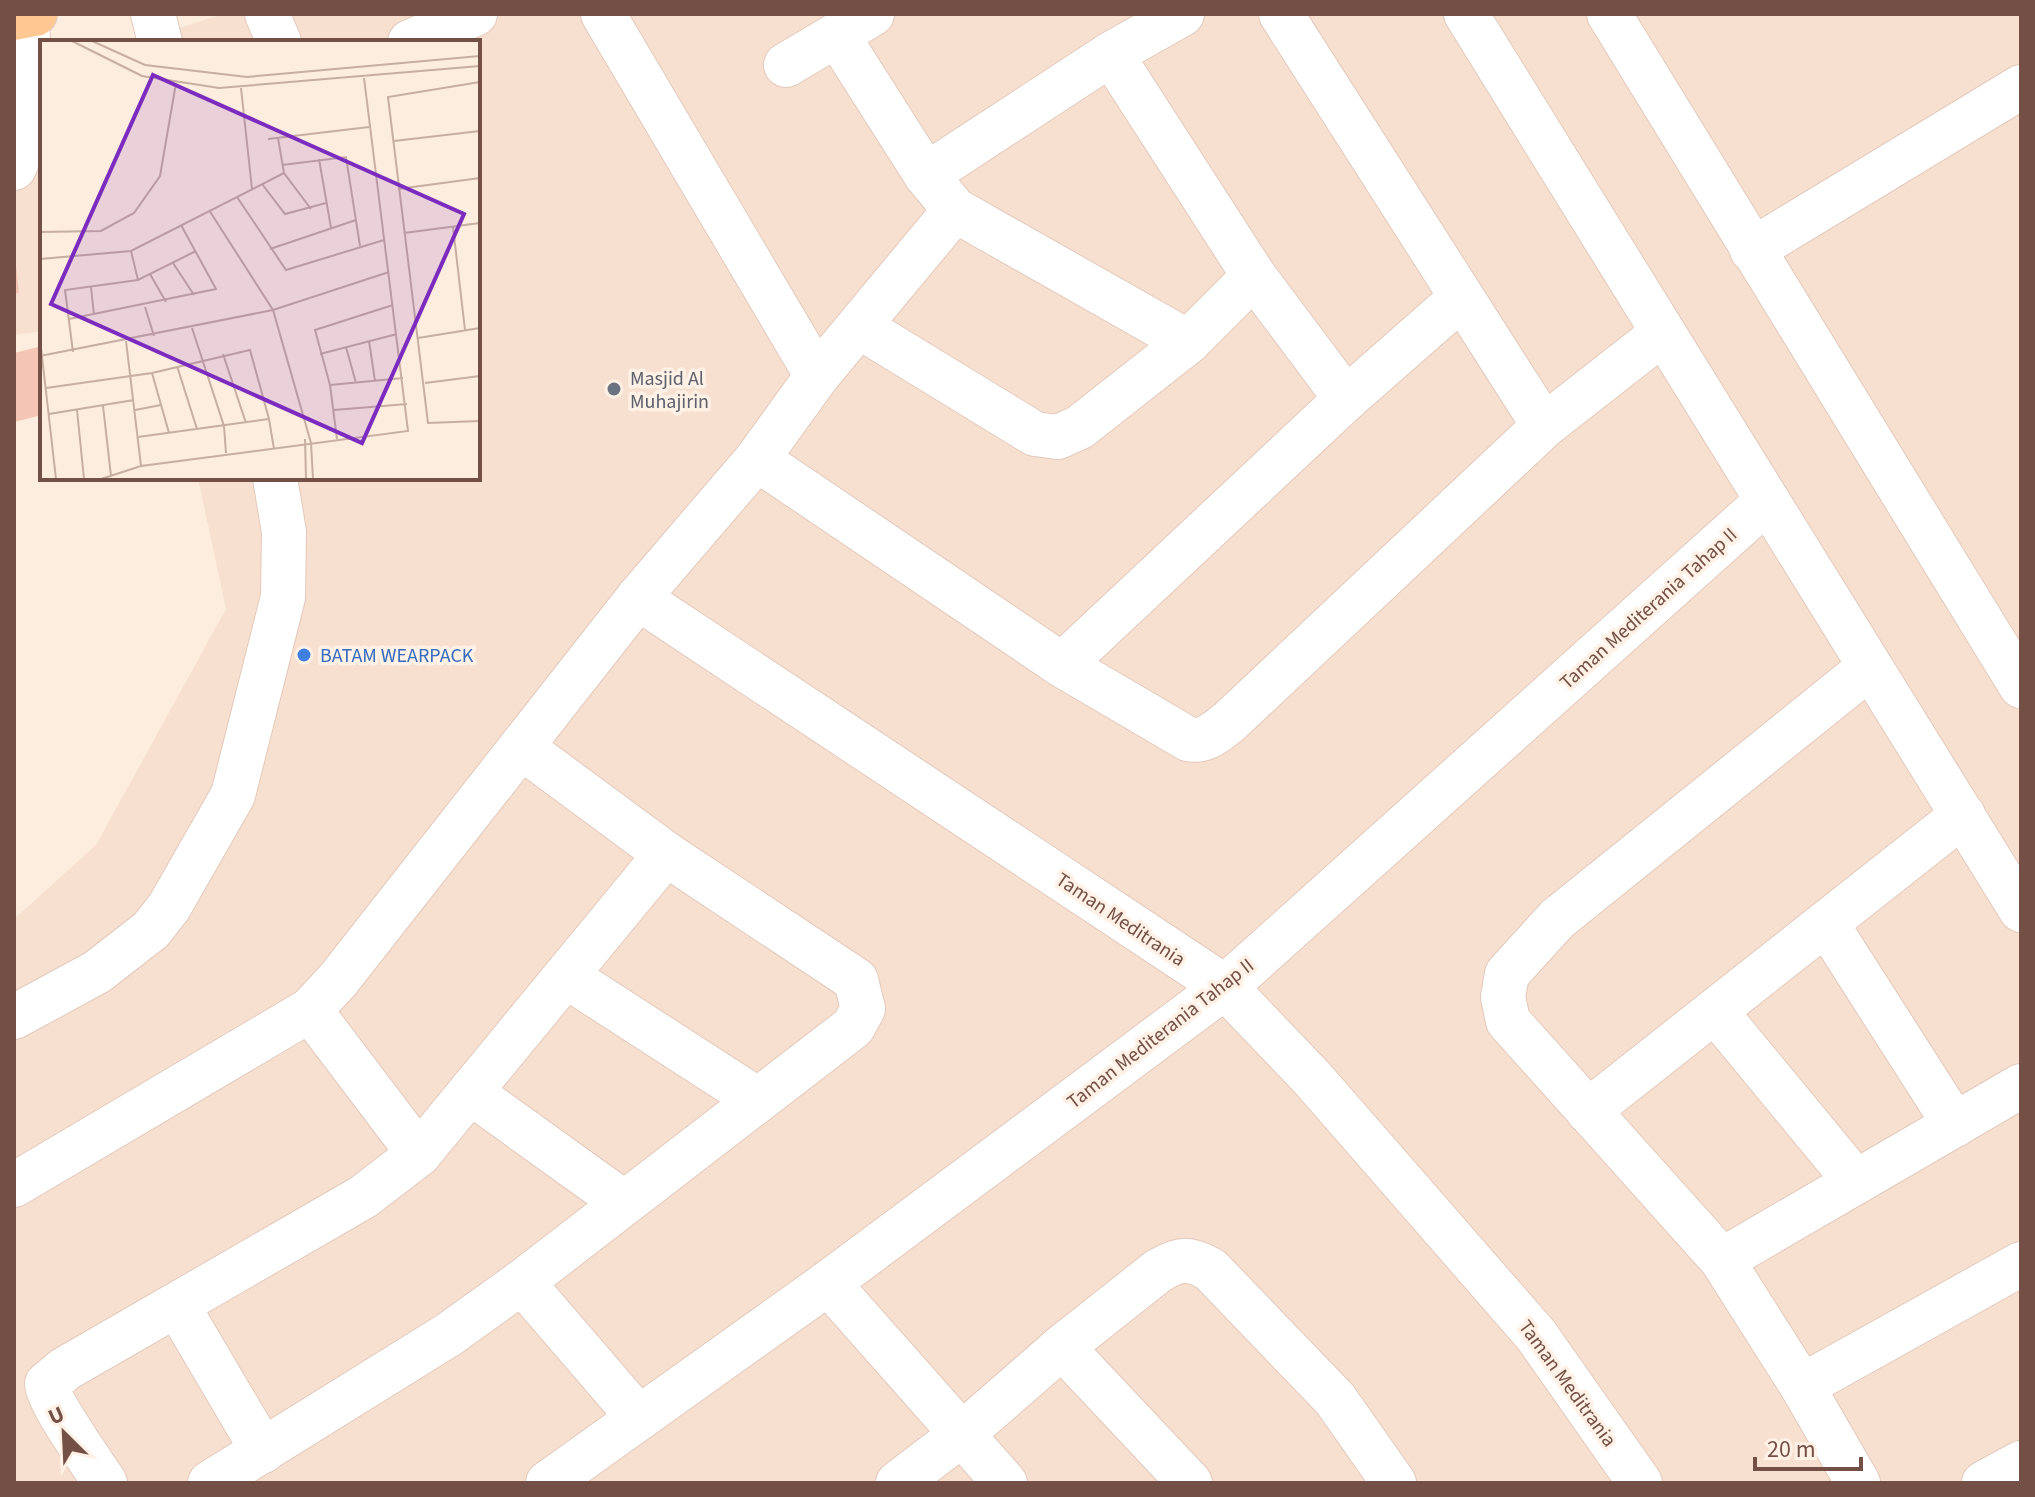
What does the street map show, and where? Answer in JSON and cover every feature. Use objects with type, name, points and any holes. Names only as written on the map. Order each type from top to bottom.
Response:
[{"type":"street","points":[[153,14],[160,40]]},
{"type":"street","points":[[267,14],[278,40]]},
{"type":"street","points":[[415,40],[475,14]]},
{"type":"street","points":[[603,14],[817,376]]},
{"type":"street","points":[[926,175],[1111,54],[1182,14]]},
{"type":"street","points":[[1281,14],[1544,426]]},
{"type":"street","points":[[1466,14],[2021,910]]},
{"type":"street","points":[[14,168],[21,154],[29,116],[25,16]]},
{"type":"street","points":[[1617,17],[1752,250],[2021,686]]},
{"type":"street","points":[[786,65],[854,25],[926,175],[955,210],[1188,342]]},
{"type":"street","points":[[1111,54],[1254,276],[1346,399]]},
{"type":"street","points":[[1752,250],[2016,101]]},
{"type":"street","points":[[14,1185],[310,1010],[338,980],[638,598],[757,459],[817,376],[955,210]]},
{"type":"street","points":[[860,327],[1035,434],[1050,438],[1067,435],[1080,427],[1188,342],[1254,276]]},
{"type":"street","points":[[1062,665],[1346,399],[1461,298]]},
{"type":"street","points":[[757,459],[1062,665],[1188,739],[1201,740],[1229,722],[1544,426],[1663,333]]},
{"type":"street","points":[[14,1017],[97,972],[151,930],[169,907],[233,795],[283,597],[284,532],[275,480]]},
{"type":"street","name":"Taman Mediterania Tahap II","points":[[548,1483],[828,1283],[1225,987],[1767,501]]},
{"type":"street","name":"Taman Meditrania","points":[[638,598],[1225,987],[1312,1078],[1536,1335],[1640,1483]]},
{"type":"street","points":[[1858,1483],[1802,1386],[1722,1260],[1508,1021],[1503,997],[1507,974],[1557,919],[1870,667]]},
{"type":"street","points":[[210,1483],[448,1335],[522,1282],[853,1027],[863,1009],[856,980],[666,854],[521,747]]},
{"type":"street","points":[[1588,1111],[1963,815]]},
{"type":"street","points":[[105,1483],[57,1409],[46,1389],[47,1384],[65,1369],[363,1197],[419,1154],[666,854]]},
{"type":"street","points":[[1826,923],[1955,1125]]},
{"type":"street","points":[[566,976],[758,1100]]},
{"type":"street","points":[[310,1010],[419,1154]]},
{"type":"street","points":[[1715,1011],[1856,1182]]},
{"type":"street","points":[[1722,1260],[2021,1086]]},
{"type":"street","points":[[470,1092],[623,1202]]},
{"type":"street","points":[[898,1483],[961,1435],[1062,1347],[1158,1271],[1183,1260],[1197,1262],[1211,1270],[1335,1399],[1394,1483]]},
{"type":"street","points":[[1802,1386],[2021,1264]]},
{"type":"street","points":[[522,1282],[639,1418]]},
{"type":"street","points":[[828,1283],[1005,1483]]},
{"type":"street","points":[[177,1305],[263,1451]]},
{"type":"street","points":[[1062,1347],[1190,1483]]},
{"type":"street","points":[[1984,1483],[2021,1463]]},
{"type":"shaded area","points":[[223,14],[2021,14],[2021,1483],[14,1483],[14,919],[96,845],[226,609],[198,480],[480,480],[480,40],[142,40]]},
{"type":"shaded area","points":[[14,69],[40,71],[40,331],[14,335]]},
{"type":"building","points":[[14,266],[19,293],[14,294]]},
{"type":"building","points":[[40,346],[40,416],[14,422],[14,353]]},
{"type":"place","name":"Masjid Al Muhajirin","points":[[614,389]]},
{"type":"place","name":"BATAM WEARPACK","points":[[304,655]]}]
